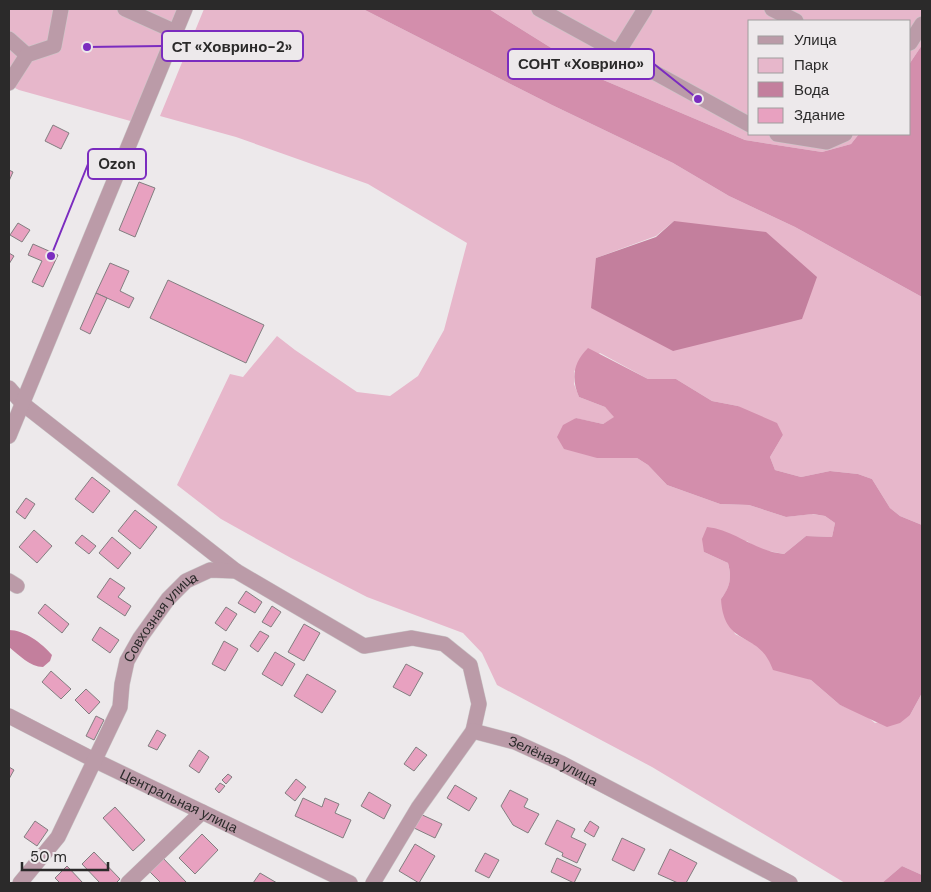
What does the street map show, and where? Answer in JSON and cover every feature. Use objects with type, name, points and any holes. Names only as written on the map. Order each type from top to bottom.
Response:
[{"type":"street","points":[[9,83],[27,55],[54,46],[61,9]]},
{"type":"street","points":[[125,9],[176,32]]},
{"type":"street","points":[[9,436],[185,9]]},
{"type":"street","points":[[539,9],[617,54],[748,124]]},
{"type":"street","points":[[617,54],[645,9]]},
{"type":"street","points":[[772,9],[794,20]]},
{"type":"street","points":[[911,41],[922,24]]},
{"type":"street","points":[[9,39],[27,55]]},
{"type":"street","points":[[782,135],[827,142],[843,135]]},
{"type":"street","points":[[9,388],[23,404],[236,571]]},
{"type":"street","name":"Совхозная улица","points":[[20,883],[58,837],[120,707],[127,661],[168,599],[186,581],[210,570],[236,571],[364,646],[412,638],[444,644],[470,665],[479,704],[473,731]]},
{"type":"street","name":"Центральная улица","points":[[9,716],[94,760],[350,883]]},
{"type":"street","points":[[373,883],[418,808],[473,731]]},
{"type":"street","name":"Зелёная улица","points":[[473,731],[515,742],[561,763],[790,883]]},
{"type":"street","points":[[128,883],[202,812]]},
{"type":"green space","points":[[9,9],[180,9],[134,122],[19,90],[9,85]]},
{"type":"green space","points":[[204,9],[363,9],[552,105],[673,163],[729,196],[795,227],[922,297],[922,525],[900,516],[890,508],[872,479],[858,474],[830,471],[801,477],[775,470],[770,457],[783,435],[738,406],[712,401],[676,379],[648,379],[600,353],[574,371],[574,384],[579,397],[605,407],[615,417],[603,424],[575,418],[597,458],[637,458],[648,465],[667,485],[720,504],[749,505],[786,517],[812,514],[825,516],[835,523],[832,537],[806,536],[784,554],[758,549],[747,541],[704,552],[728,563],[729,582],[721,599],[735,634],[760,647],[769,657],[798,675],[811,680],[840,705],[865,715],[875,723],[910,715],[922,693],[922,875],[902,866],[882,883],[845,883],[652,767],[497,685],[482,653],[463,633],[367,597],[291,558],[221,519],[177,485],[230,374],[243,377],[277,336],[357,392],[390,396],[418,376],[444,330],[467,243],[368,184],[236,137],[160,116]],"holes":[[[674,221],[673,351],[596,258],[656,236]]]},
{"type":"green space","points":[[489,9],[922,9],[922,45],[911,62],[911,20],[748,20],[748,135],[858,135],[851,144],[822,152],[745,140],[601,79]]},
{"type":"shaded area","points":[[363,9],[489,9],[601,79],[745,140],[822,152],[851,144],[858,135],[911,135],[911,62],[922,45],[922,297],[795,227],[729,196],[673,163],[552,105]]},
{"type":"shaded area","points":[[588,348],[648,379],[676,379],[712,401],[738,406],[777,423],[783,435],[770,457],[775,470],[801,477],[830,471],[858,474],[872,479],[890,508],[900,516],[922,525],[922,693],[910,715],[900,723],[887,727],[840,705],[811,680],[773,670],[767,657],[751,643],[735,633],[728,625],[724,615],[721,599],[729,582],[729,568],[728,563],[704,552],[702,539],[707,527],[727,532],[763,549],[784,554],[806,536],[832,537],[835,523],[825,516],[813,514],[786,517],[749,505],[720,504],[667,485],[648,465],[637,458],[597,458],[564,449],[557,437],[563,425],[576,418],[603,424],[614,417],[605,407],[579,397],[576,390],[574,377],[576,365]]},
{"type":"shaded area","points":[[902,866],[922,875],[922,883],[882,883]]},
{"type":"water","points":[[674,221],[766,232],[817,277],[802,319],[673,351],[591,308],[596,258],[656,237]]},
{"type":"water","points":[[9,630],[21,632],[38,642],[52,655],[50,661],[43,667],[25,660],[9,647]]},
{"type":"building","points":[[53,125],[69,133],[61,149],[45,141]]},
{"type":"building","points":[[9,170],[13,172],[9,181]]},
{"type":"building","points":[[139,182],[155,188],[135,237],[119,230]]},
{"type":"building","points":[[18,223],[30,230],[22,242],[10,235]]},
{"type":"building","points":[[33,244],[58,255],[43,287],[32,282],[42,261],[28,255]]},
{"type":"building","points":[[9,253],[14,256],[9,264]]},
{"type":"building","points":[[110,263],[129,271],[120,291],[134,298],[129,308],[96,293]]},
{"type":"building","points":[[168,280],[264,325],[246,363],[150,318]]},
{"type":"building","points":[[96,293],[107,298],[90,334],[80,329]]},
{"type":"building","points":[[92,477],[110,491],[93,513],[75,499]]},
{"type":"building","points":[[26,498],[35,504],[25,519],[16,512]]},
{"type":"building","points":[[135,510],[157,527],[140,549],[118,531]]},
{"type":"building","points":[[34,530],[52,546],[37,563],[19,547]]},
{"type":"building","points":[[82,535],[96,546],[89,554],[75,543]]},
{"type":"building","points":[[112,537],[131,553],[118,569],[99,553]]},
{"type":"building","points":[[110,578],[125,588],[118,597],[131,606],[125,616],[97,597]]},
{"type":"building","points":[[246,591],[262,602],[255,613],[238,603]]},
{"type":"building","points":[[45,604],[69,624],[62,633],[38,613]]},
{"type":"building","points":[[272,606],[281,612],[271,627],[262,622]]},
{"type":"building","points":[[226,607],[237,614],[226,631],[215,623]]},
{"type":"building","points":[[304,624],[320,633],[304,661],[288,652]]},
{"type":"building","points":[[100,627],[119,640],[110,653],[92,640]]},
{"type":"building","points":[[260,631],[269,636],[258,652],[250,646]]},
{"type":"building","points":[[224,641],[238,649],[225,671],[212,664]]},
{"type":"building","points":[[275,652],[295,664],[282,686],[262,674]]},
{"type":"building","points":[[406,664],[423,673],[410,696],[393,687]]},
{"type":"building","points":[[51,671],[71,689],[61,699],[42,682]]},
{"type":"building","points":[[307,674],[336,691],[322,713],[294,696]]},
{"type":"building","points":[[86,689],[100,702],[89,714],[75,700]]},
{"type":"building","points":[[96,716],[104,720],[94,740],[86,736]]},
{"type":"building","points":[[157,730],[166,735],[157,750],[148,746]]},
{"type":"building","points":[[416,747],[427,755],[414,771],[404,764]]},
{"type":"building","points":[[199,750],[209,757],[199,773],[189,766]]},
{"type":"building","points":[[9,767],[14,770],[9,779]]},
{"type":"building","points":[[228,774],[232,777],[226,784],[222,780]]},
{"type":"building","points":[[296,779],[306,787],[295,801],[285,793]]},
{"type":"building","points":[[220,783],[225,786],[219,793],[215,789]]},
{"type":"building","points":[[455,785],[477,798],[469,811],[447,798]]},
{"type":"building","points":[[510,790],[528,799],[524,807],[539,814],[528,833],[513,825],[501,806]]},
{"type":"building","points":[[369,792],[391,805],[384,819],[361,806]]},
{"type":"building","points":[[303,798],[322,807],[325,798],[339,804],[335,813],[351,820],[343,838],[295,816]]},
{"type":"building","points":[[115,807],[145,840],[133,851],[103,818]]},
{"type":"building","points":[[418,813],[442,824],[435,838],[412,827]]},
{"type":"building","points":[[557,820],[575,829],[571,837],[586,844],[577,863],[562,856],[563,853],[545,844]]},
{"type":"building","points":[[35,821],[48,830],[37,846],[24,837]]},
{"type":"building","points":[[590,821],[599,827],[594,837],[584,831]]},
{"type":"building","points":[[202,834],[218,850],[195,874],[179,858]]},
{"type":"building","points":[[622,838],[645,849],[634,871],[612,860]]},
{"type":"building","points":[[415,844],[435,856],[419,883],[399,871]]},
{"type":"building","points":[[670,849],[697,863],[686,883],[678,883],[658,874]]},
{"type":"building","points":[[94,852],[120,879],[116,883],[100,883],[82,864]]},
{"type":"building","points":[[485,853],[499,860],[489,878],[475,871]]},
{"type":"building","points":[[162,857],[187,883],[161,883],[148,870]]},
{"type":"building","points":[[557,858],[581,869],[574,883],[551,872]]},
{"type":"building","points":[[67,866],[83,883],[60,883],[55,878]]},
{"type":"building","points":[[260,873],[277,883],[253,883]]},
{"type":"place","name":"СТ «Ховрино-2»","points":[[87,47]]},
{"type":"place","name":"СОНТ «Ховрино»","points":[[698,99]]},
{"type":"place","name":"Ozon","points":[[51,256]]}]
